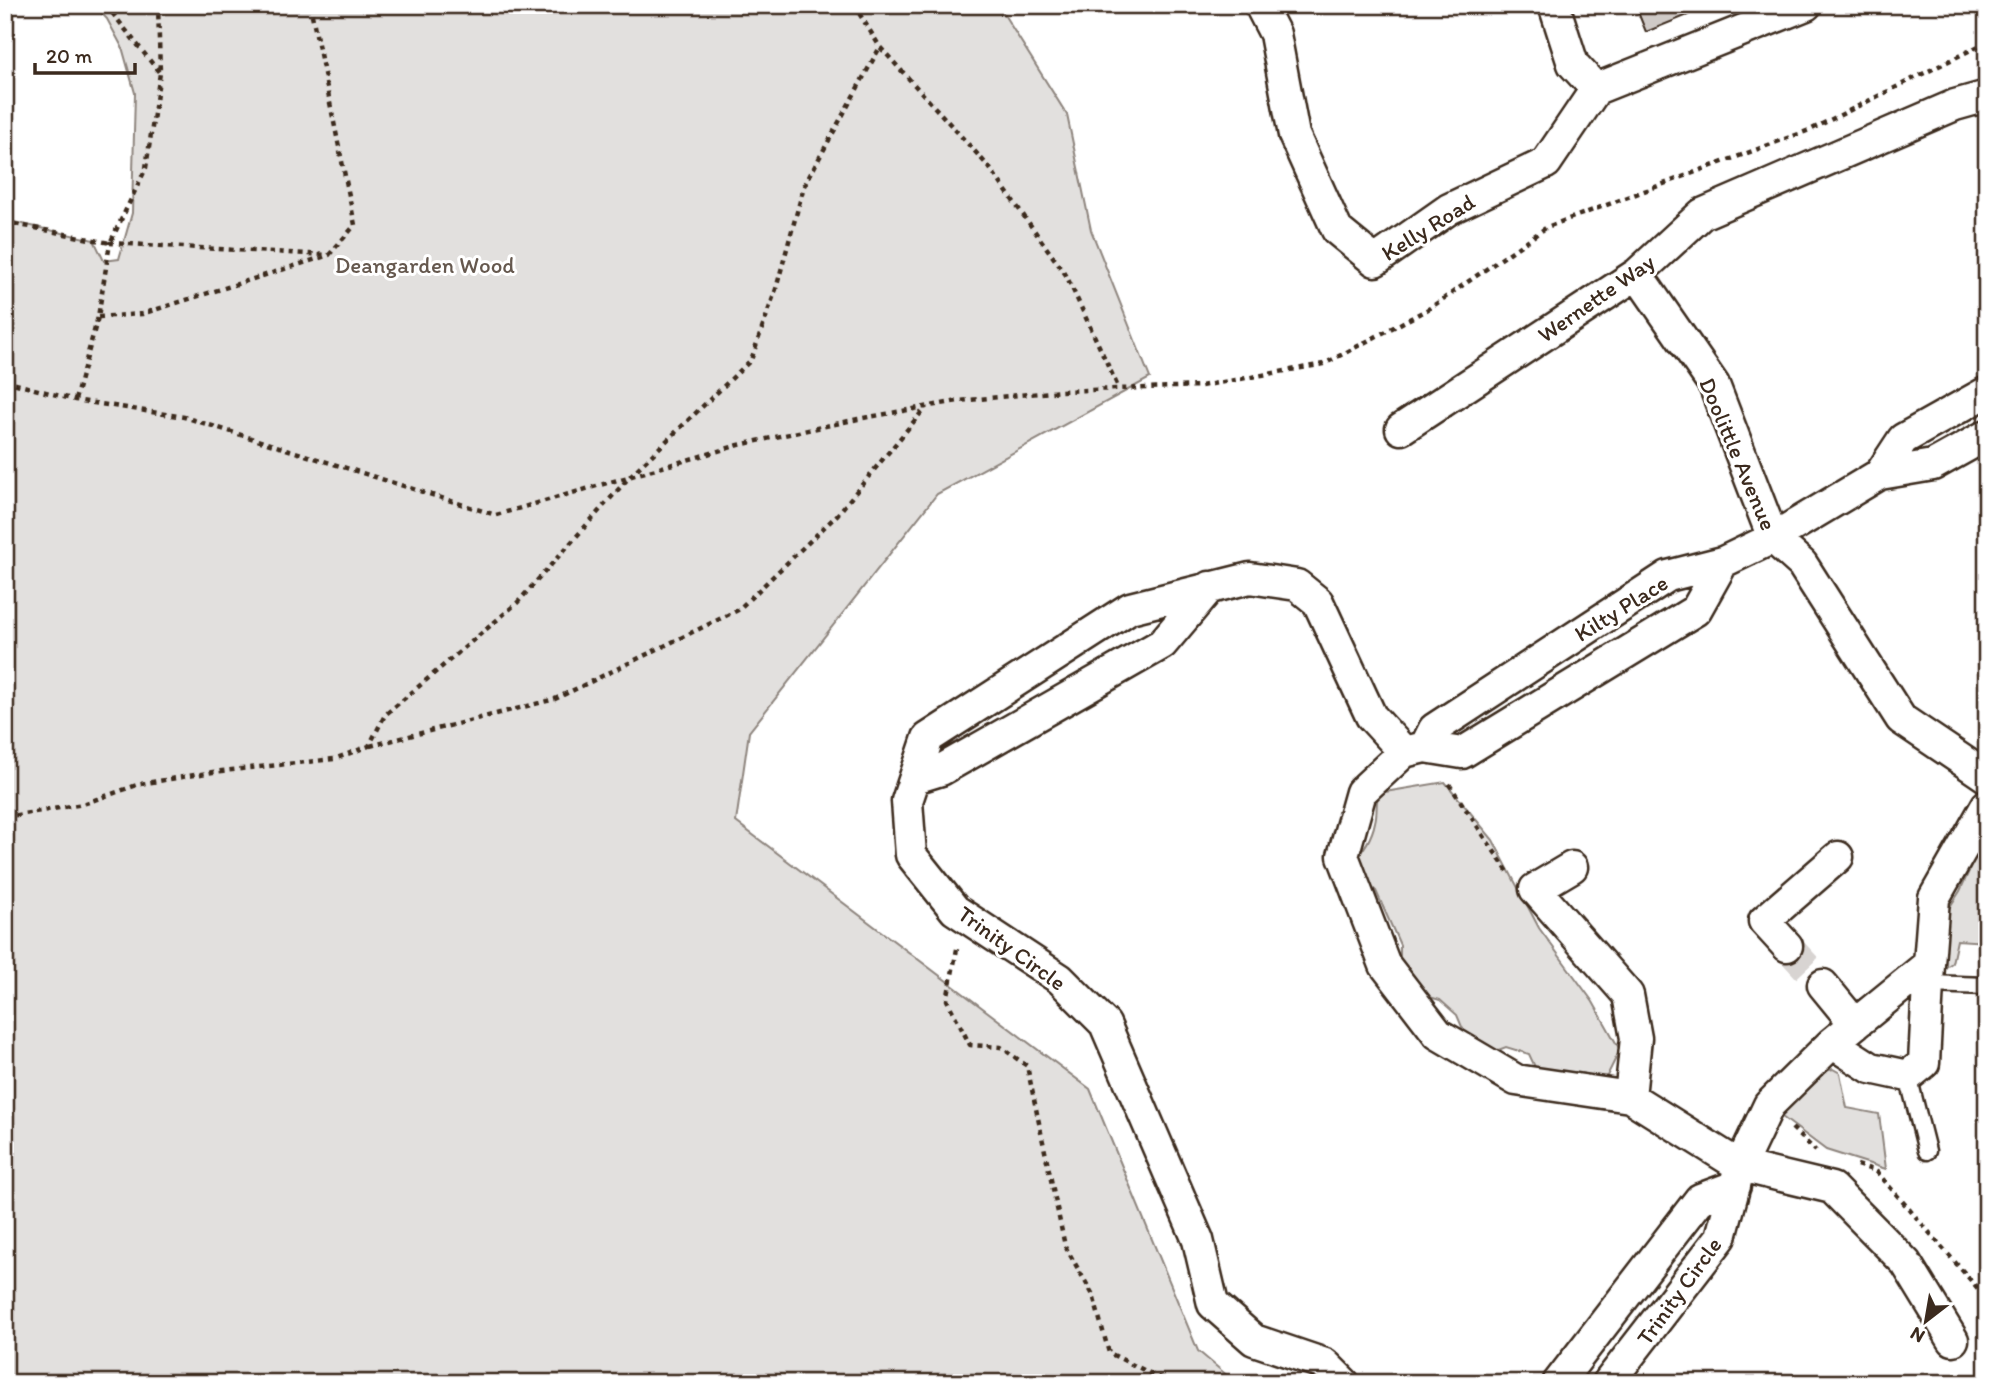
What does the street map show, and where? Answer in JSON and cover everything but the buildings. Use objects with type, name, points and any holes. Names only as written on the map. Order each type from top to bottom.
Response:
[{"type":"street","name":"Kelly Road","points":[[1260,5],[1275,34],[1294,135],[1337,230],[1375,261],[1449,209],[1546,163],[1596,89]]},
{"type":"street","points":[[1555,5],[1573,64],[1596,89],[1806,5]]},
{"type":"street","name":"Wernette Way","points":[[1401,429],[1637,274],[1702,214],[1955,105],[1987,96]]},
{"type":"street","name":"Doolittle Avenue","points":[[1637,274],[1714,385],[1773,538],[1802,564],[1901,719],[1987,777]]},
{"type":"street","name":"Kilty Place","points":[[1630,1097],[1516,1080],[1438,1034],[1385,965],[1343,856],[1361,792],[1434,729],[1668,576],[1723,562],[1773,538],[1880,474],[1903,439],[1987,392]]},
{"type":"street","points":[[1880,474],[1933,465],[1987,435]]},
{"type":"street","points":[[1414,749],[1462,753],[1696,610],[1723,562]]},
{"type":"street","name":"Trinity Circle","points":[[1344,1383],[1325,1364],[1254,1340],[1213,1304],[1198,1240],[1105,1024],[1060,979],[955,910],[911,855],[907,801],[928,738],[1130,608],[1250,578],[1297,586],[1318,602],[1371,716],[1414,749]]},
{"type":"street","points":[[915,778],[941,770],[1162,643],[1210,587]]},
{"type":"street","points":[[1832,1043],[1871,1068],[1908,1076],[1924,1063],[1934,898],[1987,805]]},
{"type":"street","points":[[1787,946],[1764,921],[1838,857]]},
{"type":"street","points":[[1572,867],[1535,889],[1628,995],[1636,1038],[1630,1097],[1738,1176],[1832,1188],[1906,1264],[1953,1340]]},
{"type":"street","name":"Trinity Circle","points":[[1621,1379],[1721,1237],[1738,1176],[1769,1105],[1855,1024],[1929,974]]},
{"type":"street","points":[[1823,985],[1855,1024]]},
{"type":"street","points":[[1558,1383],[1700,1199],[1738,1176]]},
{"type":"lane","points":[[1929,974],[1987,986]]},
{"type":"lane","points":[[1908,1076],[1927,1151]]},
{"type":"path","points":[[106,5],[160,73]]},
{"type":"path","points":[[75,400],[97,317],[110,243],[146,168],[160,73],[158,5]]},
{"type":"path","points":[[97,317],[142,314],[329,255],[355,225],[310,5]]},
{"type":"path","points":[[854,5],[880,47],[989,167],[1066,275],[1119,389]]},
{"type":"path","points":[[5,381],[75,400],[184,416],[496,515],[633,473],[739,445],[926,407],[1060,391],[1201,386],[1324,364],[1430,308],[1547,227],[1812,129],[1987,42]]},
{"type":"path","points":[[369,746],[385,715],[517,603],[633,473],[751,360],[776,289],[804,186],[880,47]]},
{"type":"path","points":[[5,222],[110,243],[329,255]]},
{"type":"path","points":[[5,817],[83,804],[140,784],[213,772],[334,759],[369,746],[555,699],[738,610],[837,515],[926,407]]},
{"type":"path","points":[[1414,749],[1508,874],[1535,889]]},
{"type":"path","points":[[955,910],[957,949],[947,1000],[970,1045],[1001,1047],[1027,1066],[1065,1246],[1093,1295],[1109,1353],[1170,1383]]},
{"type":"green space","name":"Deangarden Wood","points":[[94,5],[998,5],[1067,115],[1091,230],[1150,378],[937,494],[749,732],[736,822],[1090,1089],[1198,1351],[1236,1383],[5,1383],[5,220],[94,240],[104,261],[119,259],[132,213],[135,93],[122,47],[107,19]]},
{"type":"green space","points":[[1445,782],[1493,840],[1539,928],[1593,1002],[1620,1050],[1607,1076],[1594,1081],[1535,1067],[1529,1054],[1506,1047],[1493,1052],[1468,1041],[1457,1015],[1440,1000],[1415,993],[1400,973],[1400,945],[1376,891],[1363,881],[1353,862],[1372,833],[1379,793]]},
{"type":"green space","points":[[1987,831],[1987,942],[1957,940],[1952,963],[1946,967],[1939,964],[1946,913],[1960,891]]},
{"type":"green space","points":[[1833,1069],[1840,1073],[1847,1108],[1879,1114],[1886,1169],[1826,1150],[1778,1114],[1819,1073]]},
{"type":"tunnel","points":[[1787,946],[1823,985]]}]
